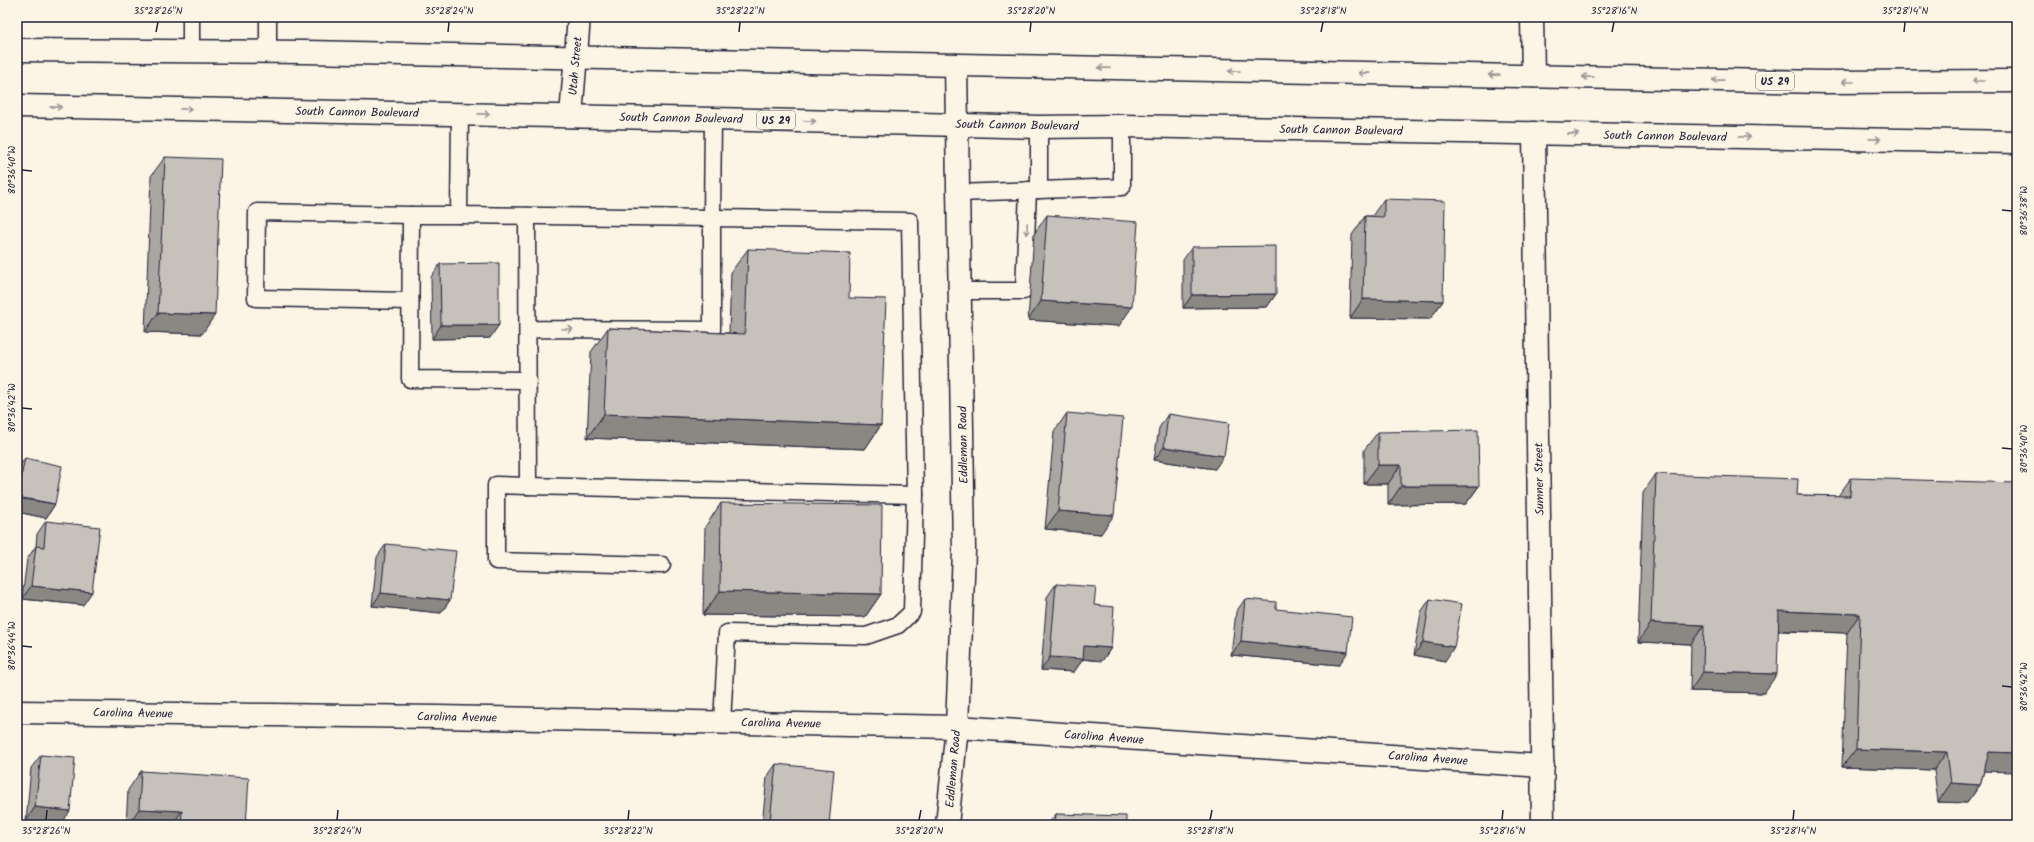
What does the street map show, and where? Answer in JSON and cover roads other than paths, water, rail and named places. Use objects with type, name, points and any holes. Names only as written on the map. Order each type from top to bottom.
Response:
[{"type":"main road","name":"Utah Street","points":[[571,116],[579,17]]},
{"type":"main road","points":[[1532,17],[1533,76]]},
{"type":"main road","name":"US 29","points":[[17,50],[576,57],[1826,82],[2017,81]]},
{"type":"main road","name":"Eddleman Road","points":[[948,825],[957,727],[964,552],[961,291],[956,65]]},
{"type":"main road","name":"South Cannon Boulevard","points":[[17,106],[571,116],[1039,127],[1122,126],[2017,142]]},
{"type":"main road","name":"Sumner Street","points":[[1534,133],[1543,825]]},
{"type":"main road","name":"Carolina Avenue","points":[[17,712],[722,722],[957,727],[1543,766]]},
{"type":"lane","points":[[191,17],[191,51]]},
{"type":"lane","points":[[268,17],[268,52]]},
{"type":"lane","points":[[459,215],[460,114]]},
{"type":"lane","points":[[528,329],[712,330],[713,119]]},
{"type":"lane","points":[[958,193],[1122,187],[1122,126]]},
{"type":"lane","points":[[961,291],[1024,291],[1039,127]]},
{"type":"lane","points":[[410,301],[256,298],[257,212],[910,221],[915,495],[912,612],[898,625],[866,636],[727,633],[722,722]]},
{"type":"lane","points":[[411,215],[410,379],[528,380]]},
{"type":"lane","points":[[527,216],[528,486]]},
{"type":"lane","points":[[662,565],[496,561],[496,485],[915,495]]}]
